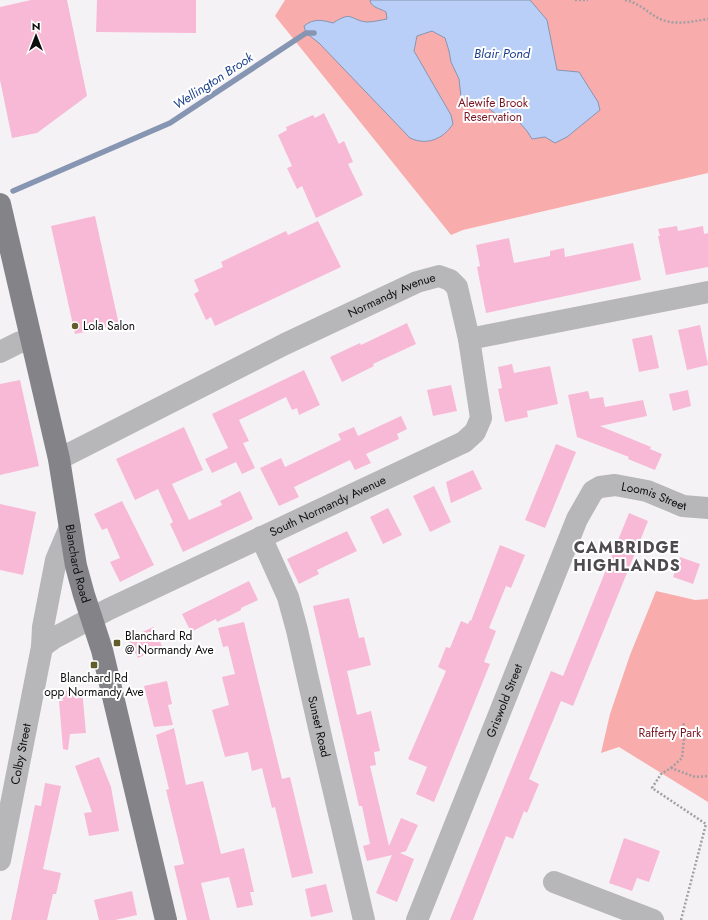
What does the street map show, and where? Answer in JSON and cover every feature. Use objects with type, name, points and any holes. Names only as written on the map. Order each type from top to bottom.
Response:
[{"type":"main road","name":"Blanchard Road","points":[[0,204],[60,459],[76,566],[102,650],[166,920]]},
{"type":"street","name":"Normandy Avenue","points":[[60,459],[285,344],[417,282],[439,276],[450,280],[456,287],[469,340]]},
{"type":"street","points":[[469,340],[708,292]]},
{"type":"street","points":[[0,352],[31,338]]},
{"type":"street","name":"South Normandy Avenue","points":[[92,617],[464,442],[475,432],[481,418],[469,340]]},
{"type":"street","name":"Loomis Street","points":[[600,487],[615,485],[628,487],[647,491],[683,506],[708,508]]},
{"type":"street","name":"Griswold Street","points":[[417,920],[577,519],[594,491],[600,487]]},
{"type":"street","name":"Colby Street","points":[[0,860],[42,647],[43,627],[56,560],[70,527]]},
{"type":"street","name":"Sunset Road","points":[[261,537],[288,596],[364,920]]},
{"type":"street","points":[[42,647],[54,638],[92,617]]},
{"type":"street","points":[[554,882],[653,920]]},
{"type":"path","points":[[575,0],[588,0]]},
{"type":"path","points":[[625,0],[632,2],[655,17],[668,22],[679,23],[708,19]]},
{"type":"path","points":[[681,920],[706,824],[652,788],[661,774],[671,768],[682,758],[685,729],[683,722]]},
{"type":"path","points":[[685,729],[690,730]]},
{"type":"path","points":[[671,768],[695,777],[708,776]]},
{"type":"green space","name":"Alewife Brook Reservation","points":[[285,0],[708,0],[708,173],[463,230],[451,235],[275,16]]},
{"type":"green space","name":"Rafferty Park","points":[[656,591],[695,600],[708,599],[708,802],[619,747],[601,753],[610,714],[630,655]]},
{"type":"water","name":"Blair Pond","points":[[370,0],[530,0],[547,20],[557,70],[579,72],[598,102],[600,110],[567,137],[555,143],[545,137],[532,139],[518,121],[507,123],[487,107],[461,97],[459,79],[451,62],[445,38],[432,31],[417,36],[414,51],[451,115],[453,124],[444,134],[434,140],[422,141],[410,138],[319,43],[306,33],[304,26],[315,21],[333,23],[348,16],[367,22],[387,19],[386,12],[372,5]]},
{"type":"building","points":[[31,0],[67,0],[87,96],[37,133],[12,138],[0,80],[0,7]]},
{"type":"building","points":[[97,0],[196,0],[196,33],[96,32]]},
{"type":"building","points":[[324,113],[339,144],[344,141],[353,162],[348,164],[363,195],[316,218],[302,186],[297,189],[287,168],[292,166],[278,135],[287,130],[286,127],[313,115],[315,118]]},
{"type":"building","points":[[95,216],[119,325],[75,334],[51,226]]},
{"type":"building","points":[[318,221],[341,267],[215,326],[211,317],[206,320],[194,294],[199,291],[194,280],[223,267],[221,262],[286,231],[288,235]]},
{"type":"building","points":[[677,226],[678,231],[703,226],[704,234],[708,233],[708,267],[666,275],[658,229]]},
{"type":"building","points":[[509,238],[514,263],[550,256],[550,251],[564,248],[565,257],[633,243],[641,280],[486,313],[477,267],[480,266],[476,245]]},
{"type":"building","points":[[407,323],[416,344],[373,364],[374,366],[342,382],[330,357],[360,343],[361,345]]},
{"type":"building","points":[[700,325],[708,365],[687,370],[678,330]]},
{"type":"building","points":[[652,335],[659,368],[639,372],[632,339]]},
{"type":"building","points":[[512,364],[514,373],[550,366],[558,404],[527,411],[528,417],[505,422],[498,389],[502,388],[498,367]]},
{"type":"building","points":[[304,370],[320,405],[299,415],[297,408],[292,410],[286,397],[239,420],[249,441],[243,443],[255,468],[242,474],[236,462],[212,473],[205,459],[228,448],[212,414]]},
{"type":"building","points":[[20,380],[39,466],[0,475],[0,384]]},
{"type":"building","points":[[451,385],[457,411],[433,416],[427,390]]},
{"type":"building","points":[[688,390],[691,406],[673,411],[669,394]]},
{"type":"building","points":[[588,391],[590,399],[603,397],[605,407],[643,400],[647,416],[600,426],[651,447],[650,449],[662,454],[655,470],[628,459],[629,457],[577,437],[568,395]]},
{"type":"building","points":[[401,416],[407,429],[397,434],[399,439],[366,454],[371,463],[355,470],[350,460],[294,487],[299,497],[279,506],[260,468],[281,458],[285,467],[341,440],[338,434],[354,427],[358,436]]},
{"type":"building","points":[[184,427],[203,470],[172,484],[189,520],[222,505],[220,501],[240,491],[253,519],[183,552],[170,524],[173,522],[158,489],[135,500],[116,459]]},
{"type":"building","points":[[556,444],[576,452],[545,528],[525,520]]},
{"type":"building","points":[[473,470],[482,489],[451,503],[446,482]]},
{"type":"building","points":[[434,486],[451,522],[430,532],[413,496]]},
{"type":"building","points":[[122,501],[154,565],[120,582],[110,562],[120,558],[107,528],[102,530],[94,514]]},
{"type":"building","points":[[0,504],[36,512],[23,575],[0,570]]},
{"type":"building","points":[[388,508],[402,535],[383,544],[370,517]]},
{"type":"building","points":[[629,513],[648,521],[573,706],[561,701],[529,779],[539,784],[527,813],[524,811],[513,839],[506,836],[473,920],[450,920],[551,671],[563,676]]},
{"type":"building","points":[[347,531],[357,551],[317,570],[319,574],[299,584],[287,559]]},
{"type":"building","points":[[500,545],[525,555],[511,588],[506,586],[489,628],[496,631],[484,662],[490,664],[434,802],[416,794],[427,767],[408,759],[446,671],[438,667],[446,647],[450,648],[461,621],[468,624],[470,620],[471,621]]},
{"type":"building","points":[[680,557],[700,564],[693,584],[673,577]]},
{"type":"building","points":[[249,581],[258,600],[217,622],[216,619],[191,632],[182,614]]},
{"type":"building","points":[[349,598],[359,638],[364,637],[371,665],[347,671],[357,715],[371,711],[380,751],[374,752],[376,765],[370,766],[389,846],[401,818],[418,825],[406,851],[400,853],[414,859],[397,902],[376,893],[392,855],[367,861],[363,846],[370,844],[362,806],[359,806],[313,606]]},
{"type":"building","points":[[244,622],[282,779],[290,777],[313,873],[292,878],[275,807],[272,808],[262,768],[252,771],[248,752],[225,757],[212,710],[229,705],[222,677],[235,674],[228,646],[223,647],[218,628]]},
{"type":"building","points":[[153,627],[162,646],[138,658],[128,639]]},
{"type":"building","points":[[167,681],[172,704],[168,705],[173,725],[154,727],[144,686]]},
{"type":"building","points":[[82,689],[86,733],[70,734],[68,750],[63,749],[59,701],[63,701],[62,691]]},
{"type":"building","points":[[174,728],[186,785],[203,781],[221,854],[244,848],[254,892],[250,892],[253,905],[237,908],[229,877],[201,883],[210,920],[187,920],[174,866],[184,864],[166,790],[169,789],[156,735]]},
{"type":"building","points":[[99,757],[111,787],[119,831],[89,836],[84,813],[92,812],[75,766]]},
{"type":"building","points":[[45,783],[61,786],[43,869],[61,873],[56,894],[53,894],[47,920],[11,920],[35,805],[41,806]]},
{"type":"building","points":[[624,838],[660,851],[649,882],[637,878],[632,891],[609,883]]},
{"type":"building","points":[[326,884],[333,912],[311,917],[305,889]]},
{"type":"building","points":[[132,891],[137,915],[115,920],[99,920],[94,900]]},
{"type":"waterway","name":"Wellington Brook","points":[[13,191],[170,123],[306,33],[314,33]]},
{"type":"place","name":"Lola Salon","points":[[75,326]]},
{"type":"place","name":"Blanchard Rd @ Normandy Ave","points":[[117,643]]},
{"type":"place","name":"Blanchard Rd opp Normandy Ave","points":[[94,665]]},
{"type":"district","name":"CAMBRIDGE HIGHLANDS","points":[[627,556]]}]
